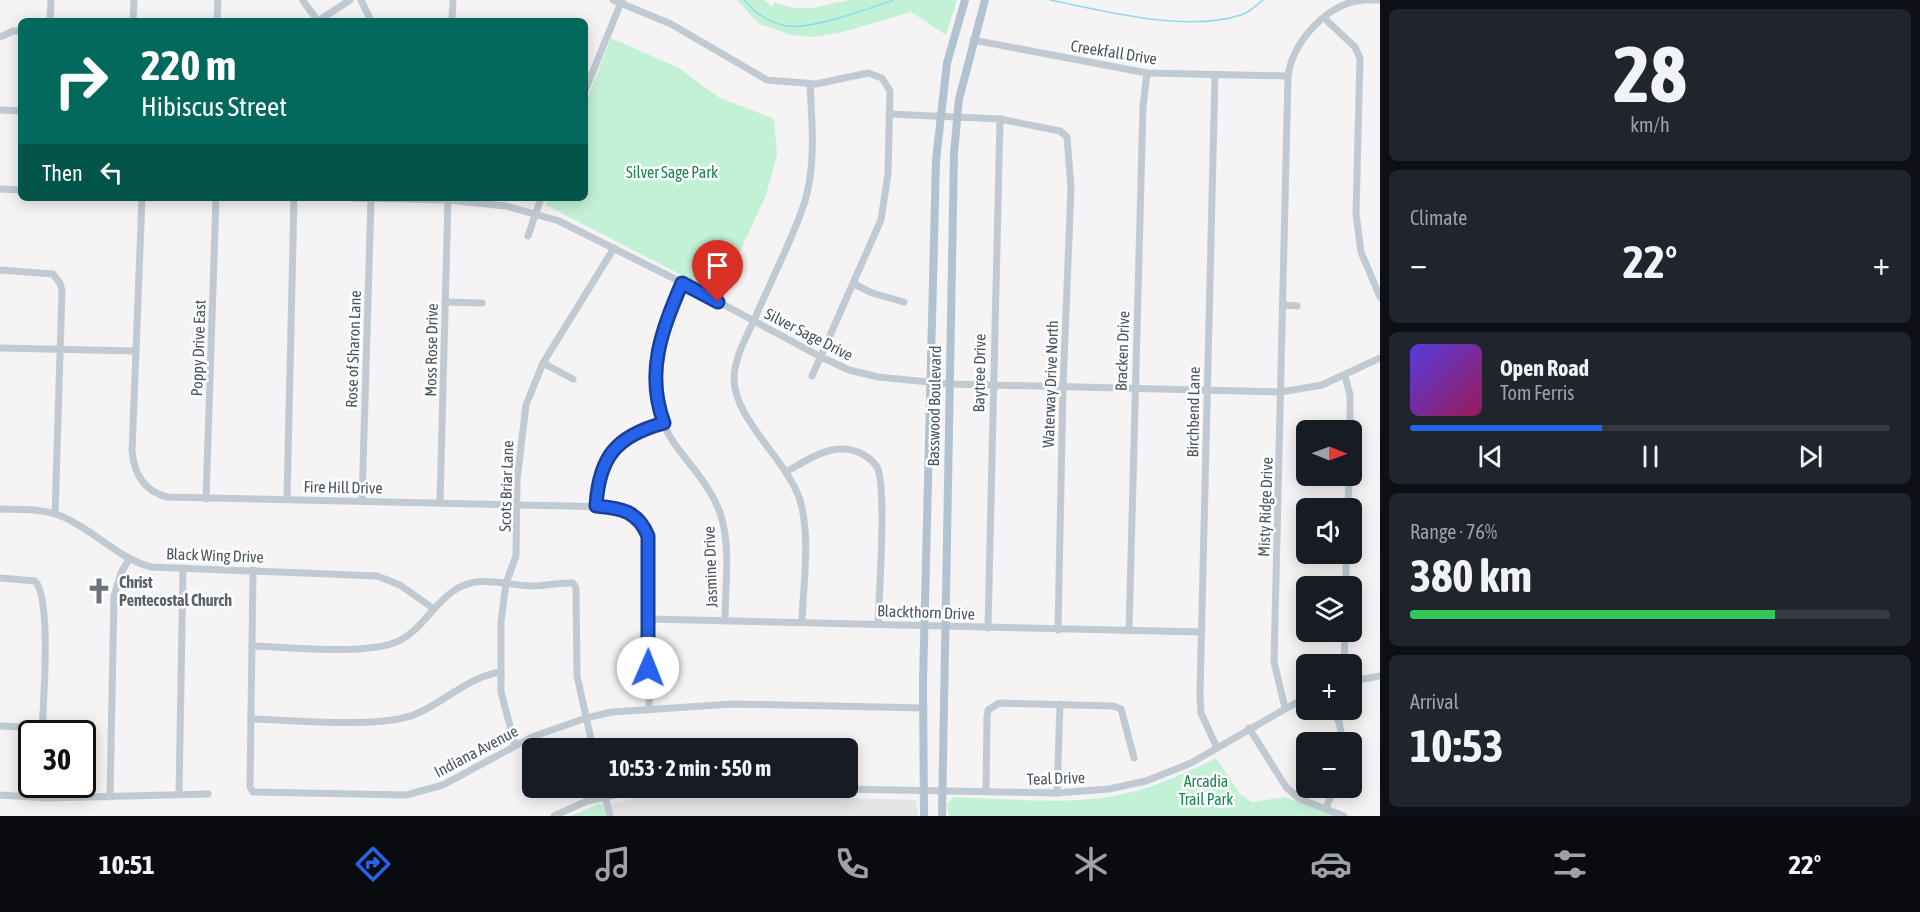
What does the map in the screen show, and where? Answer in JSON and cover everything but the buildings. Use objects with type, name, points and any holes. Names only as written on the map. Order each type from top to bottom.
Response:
[{"type":"main road","name":"Basswood Boulevard","points":[[924,816],[924,708],[935,172],[947,63],[965,0]]},
{"type":"main road","name":"Basswood Boulevard","points":[[942,816],[954,153],[957,115],[973,40],[985,0]]},
{"type":"street","points":[[50,18],[51,0]]},
{"type":"street","points":[[133,18],[134,0]]},
{"type":"street","points":[[217,18],[218,0]]},
{"type":"street","points":[[323,18],[350,0]]},
{"type":"street","points":[[361,0],[370,18]]},
{"type":"street","points":[[452,18],[453,0]]},
{"type":"street","points":[[613,0],[622,2],[685,32],[756,75],[783,83],[810,84],[862,74],[876,75],[884,80],[890,92],[885,201],[872,244],[812,376]]},
{"type":"street","name":"Misty Ridge Drive","points":[[1285,708],[1274,662],[1288,76],[1292,57],[1299,45],[1324,18],[1348,2],[1365,0]]},
{"type":"street","points":[[1370,0],[1380,0]]},
{"type":"street","points":[[303,1],[316,18]]},
{"type":"street","points":[[588,84],[622,2]]},
{"type":"street","points":[[1324,18],[1354,47],[1360,58],[1356,214],[1361,252],[1380,297]]},
{"type":"street","points":[[0,37],[18,31]]},
{"type":"street","name":"Creekfall Drive","points":[[973,40],[1147,73],[1288,76]]},
{"type":"street","name":"Bracken Drive","points":[[1129,631],[1143,106],[1147,73]]},
{"type":"street","name":"Birchbend Lane","points":[[1215,74],[1202,713],[1217,748]]},
{"type":"street","points":[[802,622],[804,523],[800,501],[786,472],[741,408],[735,385],[741,347],[798,217],[809,185],[813,127],[810,84]]},
{"type":"street","points":[[0,110],[18,111]]},
{"type":"street","points":[[888,114],[957,115],[1000,119]]},
{"type":"street","name":"Waterway Drive North","points":[[1000,119],[1060,131],[1068,140],[1071,188],[1063,386],[1058,630]]},
{"type":"street","name":"Baytree Drive","points":[[988,628],[1000,119]]},
{"type":"street","points":[[0,189],[18,190]]},
{"type":"street","name":"Fire Hill Drive","points":[[142,201],[132,451],[135,471],[158,494],[206,499],[519,503],[596,506],[631,513],[644,525],[650,551],[649,709]]},
{"type":"street","name":"Poppy Drive East","points":[[206,499],[216,201]]},
{"type":"street","points":[[287,499],[294,201]]},
{"type":"street","name":"Rose of Sharon Lane","points":[[362,501],[370,201]]},
{"type":"street","name":"Moss Rose Drive","points":[[440,502],[448,201]]},
{"type":"street","name":"Silver Sage Drive","points":[[465,201],[506,206],[535,213],[580,230],[821,357],[849,370],[868,375],[950,384],[1281,392],[1322,385],[1380,358]]},
{"type":"street","points":[[528,236],[540,201]]},
{"type":"street","name":"Scots Briar Lane","points":[[515,745],[501,698],[501,622],[507,583],[516,556],[519,503],[517,480],[523,423],[531,390],[543,363],[614,248]]},
{"type":"street","points":[[0,270],[46,272],[57,277],[62,291],[55,514]]},
{"type":"street","name":"Jasmine Drive","points":[[682,283],[657,349],[656,394],[664,423],[674,443],[711,492],[722,518],[726,558],[725,621]]},
{"type":"street","points":[[854,284],[872,293],[904,302]]},
{"type":"street","points":[[445,302],[482,303]]},
{"type":"street","points":[[1284,305],[1298,306]]},
{"type":"street","points":[[0,348],[136,351]]},
{"type":"street","points":[[543,363],[573,379]]},
{"type":"street","points":[[1345,376],[1350,395],[1350,420]]},
{"type":"street","points":[[596,506],[600,477],[615,447],[644,428],[664,423]]},
{"type":"street","points":[[786,472],[819,455],[841,449],[863,454],[876,467],[881,477],[878,624]]},
{"type":"street","name":"Black Wing Drive","points":[[0,509],[33,510],[55,514],[74,522],[129,559],[151,567],[377,576],[400,585],[434,609]]},
{"type":"street","points":[[110,797],[114,596],[121,573],[129,559]]},
{"type":"street","points":[[179,794],[183,568]]},
{"type":"street","points":[[253,570],[251,719],[390,720],[416,714],[479,677],[501,672]]},
{"type":"street","points":[[0,578],[35,581],[39,587],[45,618],[42,720]]},
{"type":"street","points":[[252,646],[358,648],[382,646],[407,636],[451,592],[468,583],[489,580],[519,584],[569,583],[576,588],[576,666],[591,738]]},
{"type":"street","name":"Blackthorn Drive","points":[[649,619],[1202,632]]},
{"type":"street","points":[[1362,679],[1380,676]]},
{"type":"street","points":[[986,792],[987,717],[991,707],[1009,702],[1113,706],[1121,709],[1134,758]]},
{"type":"street","name":"Teal Drive","points":[[858,790],[1057,793],[1109,789],[1144,782],[1191,763],[1296,702]]},
{"type":"street","name":"Indiana Avenue","points":[[251,719],[250,787],[253,792],[406,795],[443,784],[515,745],[586,718],[649,709],[733,704],[924,708]]},
{"type":"street","points":[[1057,793],[1060,704]]},
{"type":"street","points":[[0,726],[18,728]]},
{"type":"street","points":[[1250,728],[1286,788],[1300,799],[1326,807],[1344,816]]},
{"type":"street","points":[[96,797],[208,794]]},
{"type":"street","points":[[0,795],[18,796]]},
{"type":"street","points":[[554,816],[600,798]]},
{"type":"street","points":[[606,798],[610,816]]},
{"type":"street","points":[[1326,807],[1330,798]]},
{"type":"shaded area","points":[[638,798],[916,800],[918,816],[606,816],[603,806]]},
{"type":"green space","points":[[737,0],[764,0],[772,7],[774,3],[795,8],[813,8],[849,0],[957,0],[946,35],[911,12],[839,33],[812,37],[791,35],[759,24]]},
{"type":"green space","name":"Silver Sage Park","points":[[611,38],[679,68],[718,97],[774,119],[777,155],[766,195],[720,295],[546,205],[548,201],[588,201],[588,97]]},
{"type":"green space","name":"Arcadia Trail Park","points":[[1216,758],[1241,795],[1252,802],[1284,797],[1338,816],[949,816],[947,804],[954,797],[1045,801],[1114,796],[1157,784]]},
{"type":"green space","points":[[599,804],[603,806],[606,816],[570,816]]},
{"type":"waterway","points":[[744,0],[768,20],[787,26],[810,25],[840,18],[894,0]]},
{"type":"waterway","points":[[1050,0],[1146,18],[1196,22],[1241,15],[1263,0]]},
{"type":"place","name":"Christ Pentecostal Church","points":[[99,591]]},
{"type":"route","points":[[648,668],[650,551],[648,536],[644,525],[631,513],[614,507],[596,506],[600,477],[608,456],[624,439],[644,428],[664,423],[656,394],[657,349],[666,320],[682,283],[718,302]]}]
